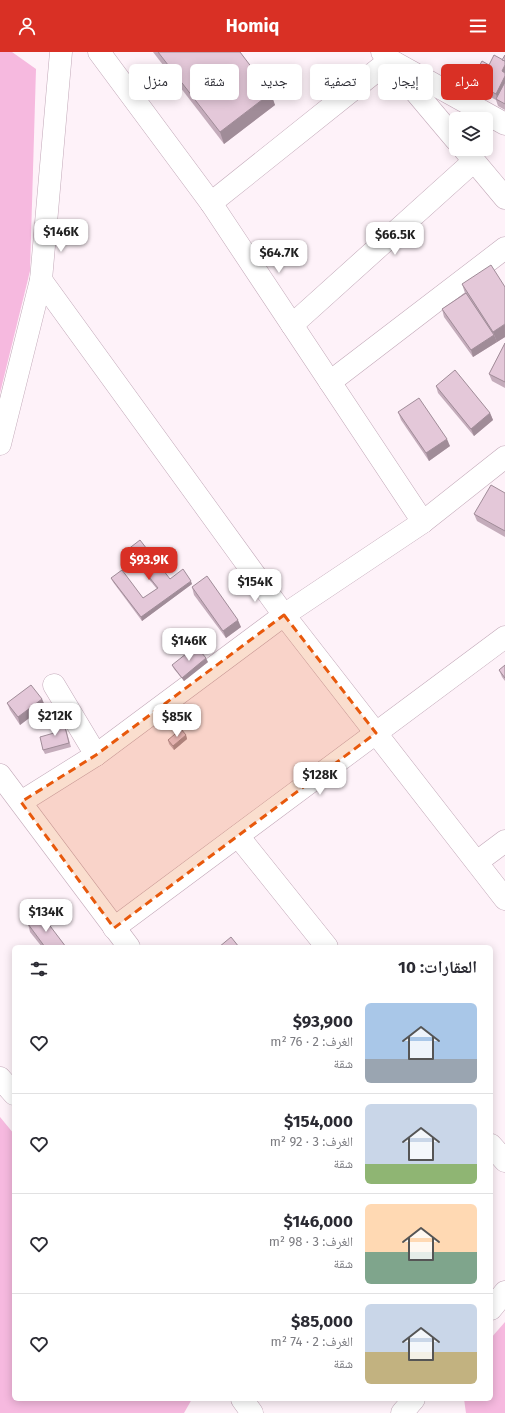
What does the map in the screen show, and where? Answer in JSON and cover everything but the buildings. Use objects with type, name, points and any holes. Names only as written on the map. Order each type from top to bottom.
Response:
[{"type":"street","points":[[0,444],[41,280],[61,52]]},
{"type":"street","points":[[100,52],[211,203],[423,522]]},
{"type":"street","points":[[211,203],[386,56]]},
{"type":"street","points":[[386,56],[505,124]]},
{"type":"street","points":[[386,56],[449,132]]},
{"type":"street","points":[[292,325],[468,156]]},
{"type":"street","points":[[470,156],[505,198]]},
{"type":"street","points":[[330,382],[505,248]]},
{"type":"street","points":[[41,280],[284,615],[505,899]]},
{"type":"street","points":[[21,802],[96,755],[284,615],[423,522],[505,457]]},
{"type":"street","points":[[114,928],[505,637]]},
{"type":"street","points":[[54,685],[96,755]]},
{"type":"street","points":[[0,775],[127,945]]},
{"type":"street","points":[[238,836],[325,945]]},
{"type":"street","points":[[477,862],[505,840]]},
{"type":"street","points":[[0,1078],[12,1092]]},
{"type":"street","points":[[493,1147],[505,1160]]},
{"type":"street","points":[[493,1307],[505,1292]]},
{"type":"street","points":[[243,1401],[252,1413]]},
{"type":"street","points":[[402,1413],[412,1401]]},
{"type":"highlighted area","points":[[284,615],[376,733],[114,928],[21,802],[96,755]]},
{"type":"shaded area","points":[[0,52],[12,52],[36,69],[30,271],[0,393]]},
{"type":"shaded area","points":[[0,1117],[12,1132],[12,1401],[191,1401],[184,1413],[0,1413]]},
{"type":"shaded area","points":[[505,1322],[505,1413],[466,1413],[464,1401],[493,1401],[493,1336]]}]
